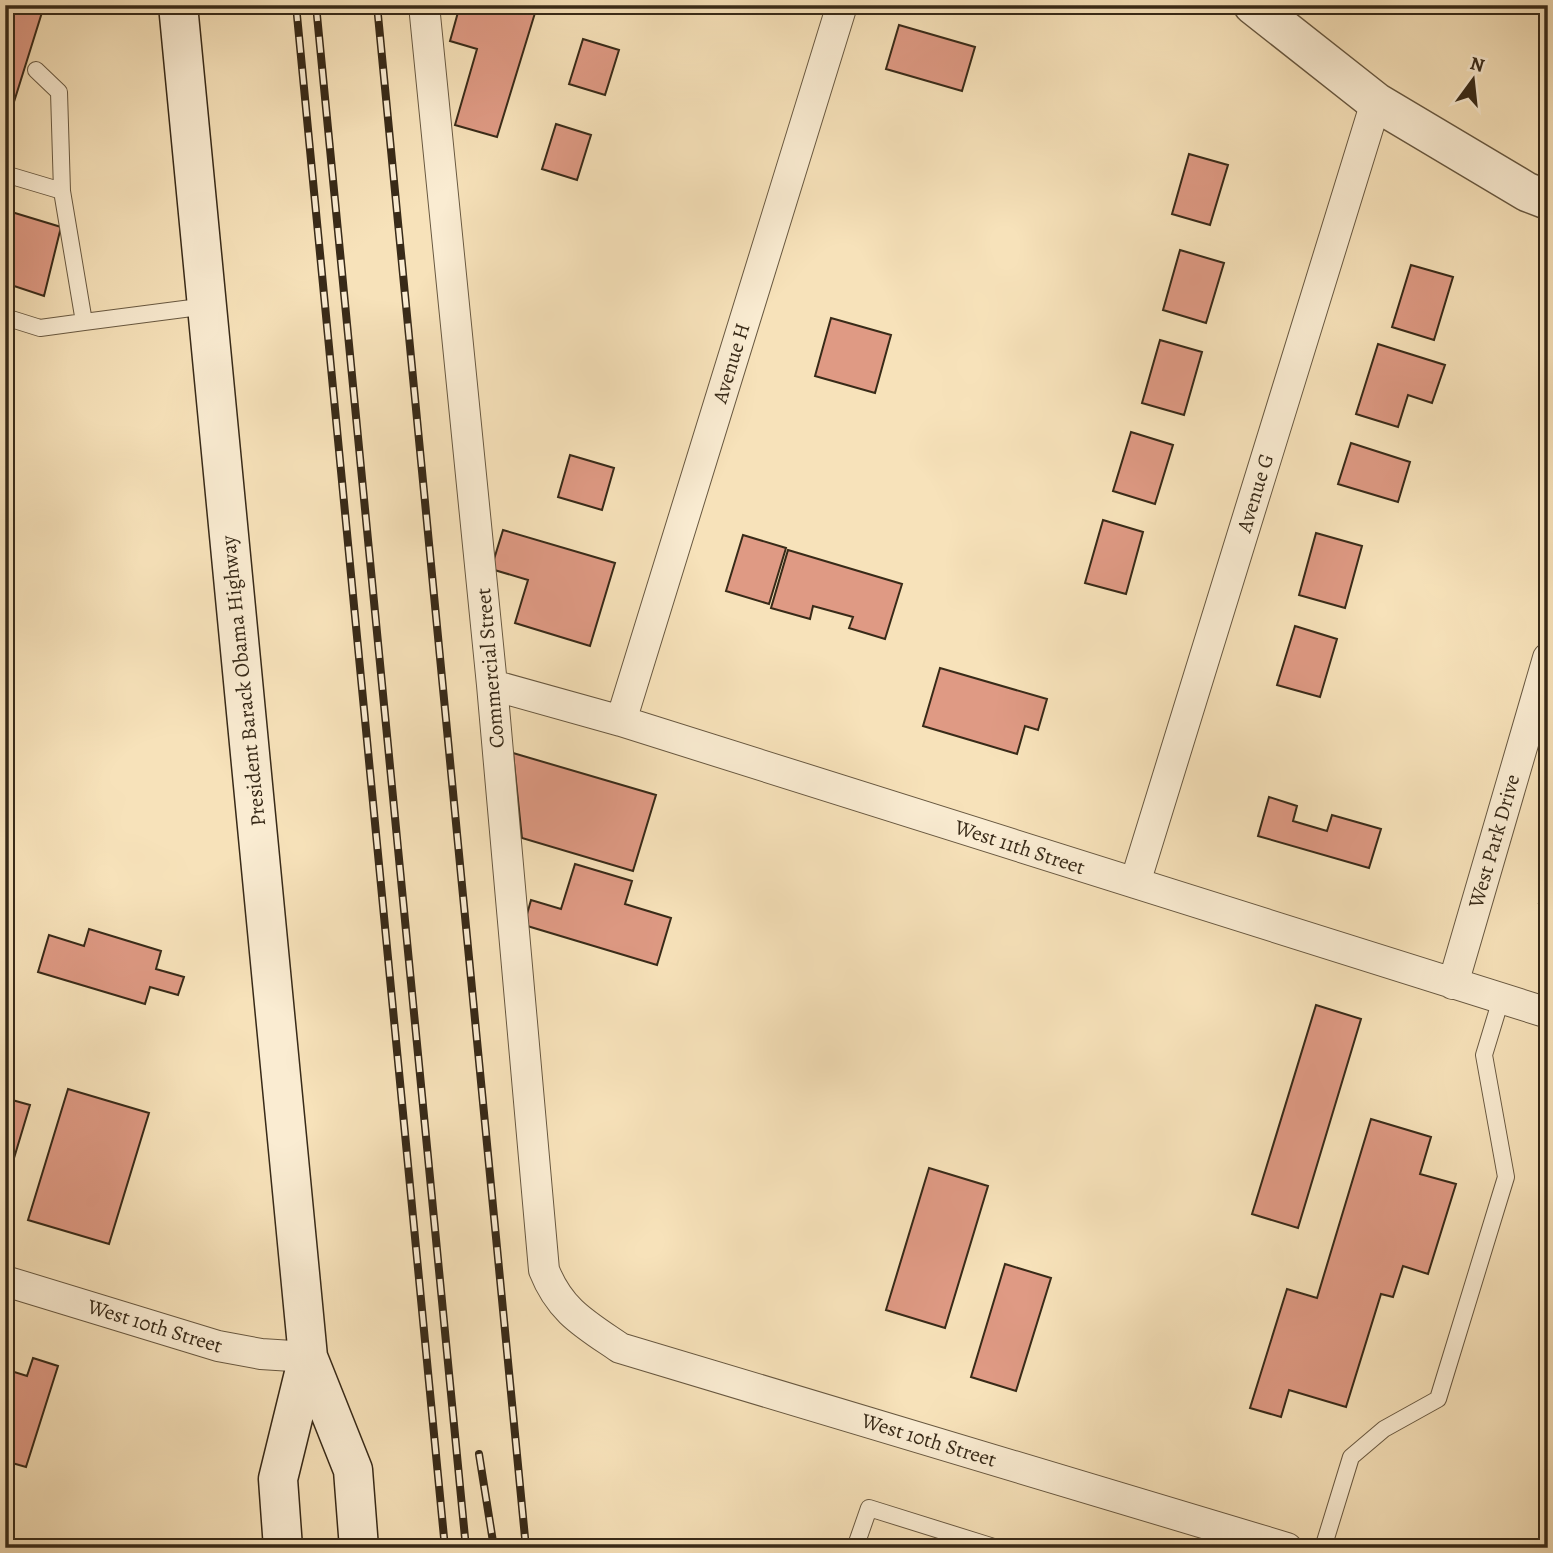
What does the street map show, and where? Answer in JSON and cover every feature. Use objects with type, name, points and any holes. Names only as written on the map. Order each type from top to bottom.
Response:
[{"type":"main road","name":"President Barack Obama Highway","points":[[178,5],[308,1357],[353,1470],[359,1548]]},
{"type":"main road","points":[[1253,5],[1376,102],[1527,192],[1548,200]]},
{"type":"main road","name":"President Barack Obama Highway","points":[[283,1548],[278,1479],[308,1357]]},
{"type":"street","name":"Commercial Street","points":[[424,5],[492,685],[544,1270],[561,1303],[578,1320]]},
{"type":"street","name":"Avenue H","points":[[621,721],[842,5]]},
{"type":"street","name":"Avenue G","points":[[1135,883],[1376,102]]},
{"type":"street","name":"West Park Drive","points":[[1453,984],[1548,658]]},
{"type":"street","name":"West 11th Street","points":[[492,685],[621,721],[1548,1013]]},
{"type":"street","name":"West 10th Street","points":[[5,1281],[218,1346],[261,1354],[308,1357]]},
{"type":"street","name":"West 10th Street","points":[[578,1320],[620,1348],[1287,1548]]},
{"type":"lane","points":[[36,70],[59,92],[62,191],[84,322]]},
{"type":"lane","points":[[5,174],[62,191]]},
{"type":"lane","points":[[5,317],[40,328],[207,306]]},
{"type":"lane","points":[[1323,1548],[1351,1457],[1384,1429],[1438,1399],[1506,1177],[1484,1055],[1501,999]]},
{"type":"lane","points":[[855,1548],[869,1508],[997,1548]]},
{"type":"building","points":[[5,5],[44,6],[8,121],[5,120]]},
{"type":"building","points":[[460,5],[510,5],[535,13],[497,137],[455,125],[477,49],[450,41]]},
{"type":"building","points":[[899,25],[975,47],[962,91],[886,69]]},
{"type":"building","points":[[583,39],[619,50],[605,95],[569,84]]},
{"type":"building","points":[[556,124],[591,135],[577,180],[542,169]]},
{"type":"building","points":[[1189,154],[1228,165],[1210,225],[1172,214]]},
{"type":"building","points":[[5,210],[61,227],[44,296],[5,283]]},
{"type":"building","points":[[1180,250],[1224,263],[1206,323],[1163,310]]},
{"type":"building","points":[[1411,265],[1453,277],[1434,340],[1392,327]]},
{"type":"building","points":[[831,318],[891,335],[875,393],[815,376]]},
{"type":"building","points":[[1160,340],[1202,352],[1184,415],[1142,403]]},
{"type":"building","points":[[1378,344],[1445,365],[1432,403],[1408,395],[1398,427],[1356,414]]},
{"type":"building","points":[[1131,432],[1173,445],[1155,504],[1113,491]]},
{"type":"building","points":[[1351,443],[1410,462],[1398,502],[1338,484]]},
{"type":"building","points":[[570,455],[614,468],[602,510],[558,497]]},
{"type":"building","points":[[1103,520],[1143,532],[1126,594],[1085,583]]},
{"type":"building","points":[[503,530],[615,563],[590,646],[515,623],[528,580],[491,569]]},
{"type":"building","points":[[1316,533],[1362,546],[1345,608],[1299,595]]},
{"type":"building","points":[[743,535],[786,548],[769,604],[726,591]]},
{"type":"building","points":[[788,550],[902,584],[885,639],[849,628],[853,617],[813,606],[810,619],[771,608]]},
{"type":"building","points":[[1295,626],[1337,639],[1320,697],[1277,685]]},
{"type":"building","points":[[940,668],[1047,699],[1038,730],[1025,726],[1017,754],[923,726]]},
{"type":"building","points":[[513,753],[656,795],[633,871],[522,838]]},
{"type":"building","points":[[1269,797],[1297,806],[1293,821],[1327,831],[1332,815],[1381,829],[1369,868],[1258,836]]},
{"type":"building","points":[[575,864],[632,881],[625,904],[671,918],[657,965],[524,925],[531,900],[561,909]]},
{"type":"building","points":[[1548,874],[1548,905],[1539,903]]},
{"type":"building","points":[[89,929],[161,951],[156,969],[184,977],[178,995],[150,987],[145,1004],[38,972],[49,935],[84,946]]},
{"type":"building","points":[[1316,1005],[1361,1019],[1298,1228],[1252,1214]]},
{"type":"building","points":[[68,1089],[149,1113],[109,1244],[28,1220]]},
{"type":"building","points":[[5,1098],[30,1105],[5,1188]]},
{"type":"building","points":[[1371,1119],[1431,1137],[1420,1174],[1456,1184],[1428,1274],[1403,1266],[1393,1297],[1381,1294],[1346,1407],[1289,1390],[1281,1417],[1250,1408],[1287,1289],[1317,1298]]},
{"type":"building","points":[[929,1168],[988,1186],[945,1328],[886,1310]]},
{"type":"building","points":[[1005,1264],[1051,1278],[1016,1391],[971,1377]]},
{"type":"building","points":[[33,1358],[58,1366],[26,1467],[5,1461],[5,1369],[27,1376]]},
{"type":"railway","points":[[296,5],[445,1548]]},
{"type":"railway","points":[[316,5],[466,1548]]},
{"type":"railway","points":[[377,5],[526,1548]]},
{"type":"railway","points":[[479,1454],[494,1548]]}]
